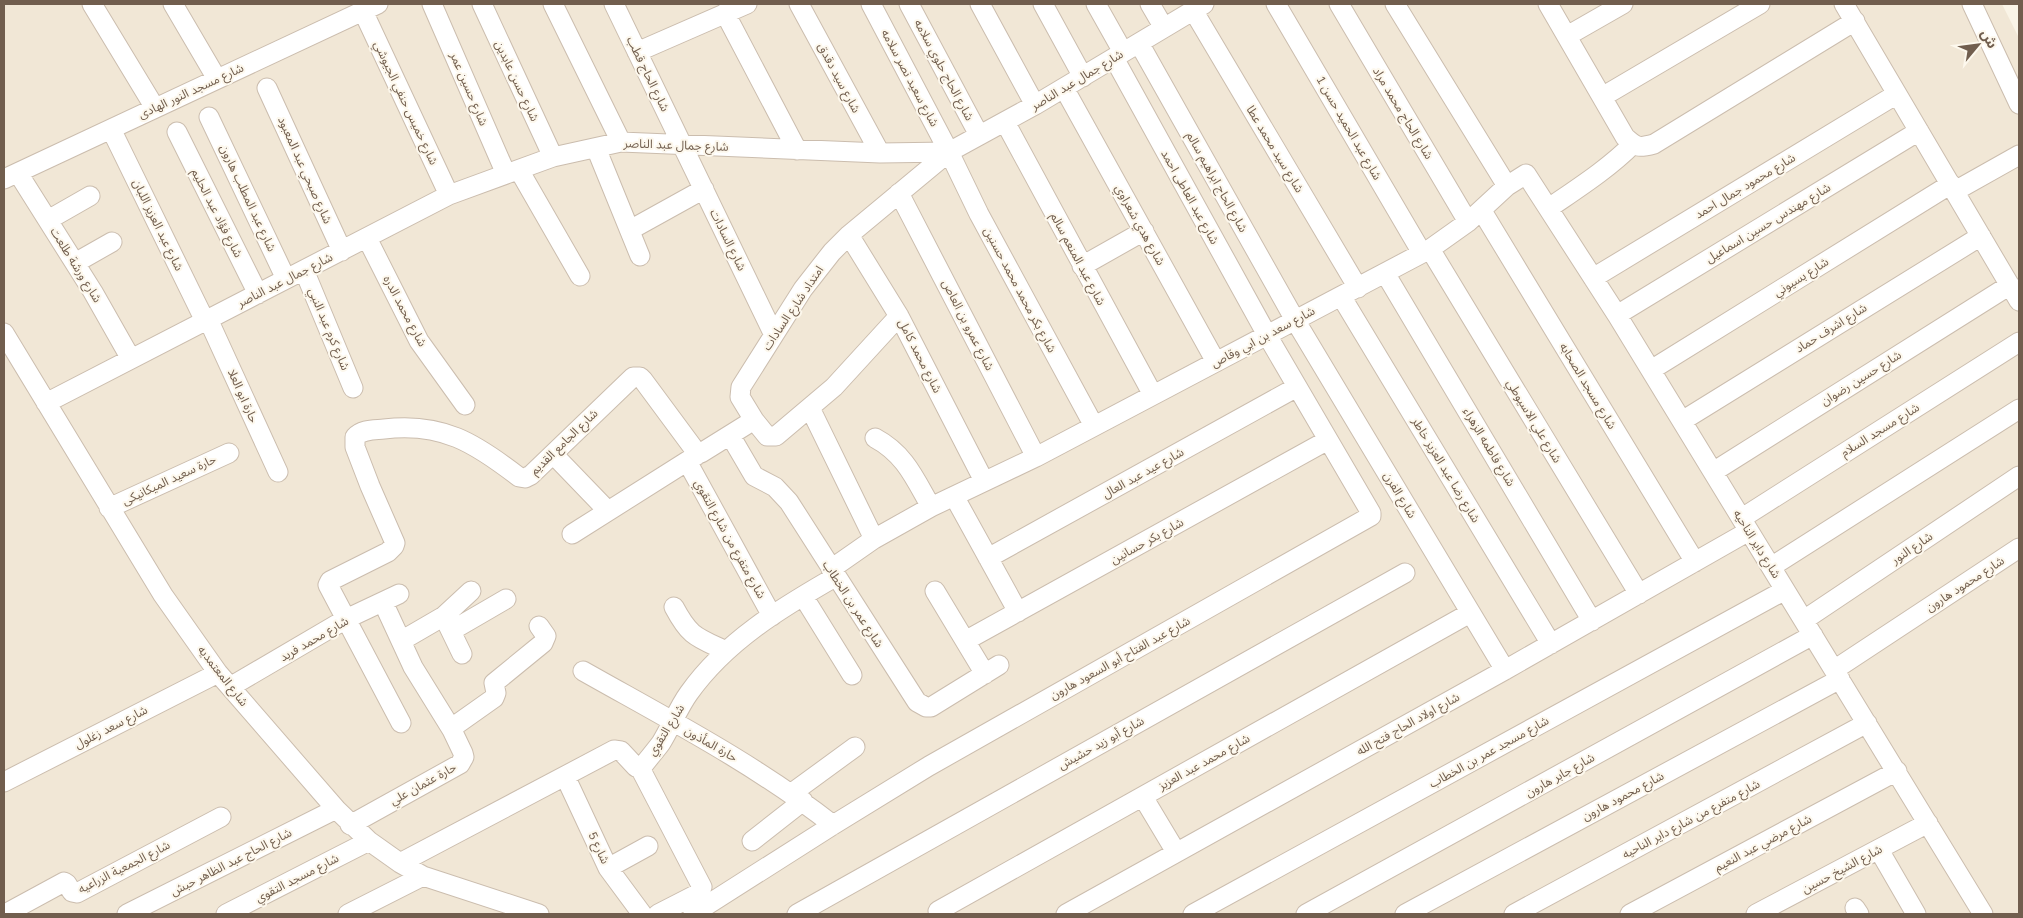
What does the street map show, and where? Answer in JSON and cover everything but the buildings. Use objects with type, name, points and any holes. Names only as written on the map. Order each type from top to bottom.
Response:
[{"type":"street","points":[[92,4],[155,108]]},
{"type":"street","points":[[173,4],[217,79]]},
{"type":"street","name":"شارع حسين عمر","points":[[432,4],[512,172],[580,276]]},
{"type":"street","name":"شارع حسن عابدين","points":[[482,4],[553,158]]},
{"type":"street","points":[[553,4],[621,142]]},
{"type":"street","name":"شارع الحاج قطب","points":[[614,4],[683,145]]},
{"type":"street","points":[[637,52],[747,4]]},
{"type":"street","name":"شارع سيد دقدق","points":[[799,4],[880,153]]},
{"type":"street","name":"شارع سعيد نصر سلامه","points":[[871,4],[949,152]]},
{"type":"street","name":"شارع الحاج حلوي سلامه","points":[[910,4],[979,135]]},
{"type":"street","points":[[980,4],[1035,105]]},
{"type":"street","points":[[1044,4],[1083,76]]},
{"type":"street","points":[[1096,4],[1125,51]]},
{"type":"street","points":[[1150,4],[1164,28]]},
{"type":"street","name":"شارع عبد الحميد حسن 1","points":[[1276,4],[1426,251]]},
{"type":"street","name":"شارع الحاج محمد مراد","points":[[1339,4],[1475,217]]},
{"type":"street","points":[[1395,4],[1507,186]]},
{"type":"street","points":[[1548,4],[1625,137],[1641,148],[1654,144],[1854,21]]},
{"type":"street","points":[[1567,36],[1623,4]]},
{"type":"street","points":[[1602,97],[1760,4]]},
{"type":"street","points":[[1844,4],[2015,293]]},
{"type":"street","points":[[1972,4],[2019,104]]},
{"type":"street","name":"شارع مسجد النور الهادى","points":[[11,176],[371,7]]},
{"type":"street","name":"شارع خميس حنفي الجيوشي","points":[[371,7],[449,196]]},
{"type":"street","name":"شارع جمال عبد الناصر","points":[[46,403],[449,196],[512,172],[553,158],[621,142],[880,153],[949,152],[1035,105],[1198,7]]},
{"type":"street","name":"شارع سيد محمد عطا","points":[[1198,7],[1358,288]]},
{"type":"street","points":[[725,13],[797,150]]},
{"type":"street","name":"شارع الحاج ابراهيم سالم","points":[[1125,51],[1295,320]]},
{"type":"street","name":"شارع عبد العاطى احمد","points":[[1125,51],[1267,335]]},
{"type":"street","name":"شارع صبحي عبد المعبود","points":[[267,88],[342,251]]},
{"type":"street","name":"شارع هدي شعراوي","points":[[1064,88],[1216,362]]},
{"type":"street","name":"شارع محمود جمال احمد","points":[[1593,278],[1897,94]]},
{"type":"street","name":"شارع عبد المطلب هارون","points":[[209,116],[286,279]]},
{"type":"street","name":"شارع عبد المنعم سالم","points":[[1005,122],[1152,395]]},
{"type":"street","name":"شارع عبد العزيز اللبان","points":[[111,129],[207,320]]},
{"type":"street","name":"شارع مهندس حسين اسماعيل","points":[[1617,315],[1919,130]]},
{"type":"street","name":"شارع فؤاد عبد الحليم","points":[[177,132],[258,294]]},
{"type":"street","points":[[1549,208],[1592,180],[1633,144]]},
{"type":"street","name":"شارع السادات","points":[[683,145],[774,335]]},
{"type":"street","points":[[596,148],[640,256]]},
{"type":"street","name":"امتداد شارع السادات","points":[[754,420],[741,400],[739,390],[812,276],[849,234],[949,152]]},
{"type":"street","name":"شارع بكر محمد محمد حسنين","points":[[949,152],[979,214],[1094,426]]},
{"type":"street","name":"شارع بسيوني","points":[[1651,370],[1953,188],[2019,155]]},
{"type":"street","name":"شارع سعد بن ابي وقاص","points":[[984,481],[1036,457],[1426,251],[1475,217],[1507,186],[1524,174],[1528,176]]},
{"type":"street","name":"شارع ورشة طلعت","points":[[11,176],[48,220],[131,359]]},
{"type":"street","name":"شارع داير الناحيه","points":[[1528,176],[1651,370],[1983,914]]},
{"type":"street","points":[[630,230],[704,189]]},
{"type":"street","name":"شارع عمرو بن العاص","points":[[899,193],[1036,457]]},
{"type":"street","points":[[48,220],[90,196]]},
{"type":"street","name":"شارع مسجد الصحابه","points":[[1475,217],[1695,562]]},
{"type":"street","points":[[1082,266],[1144,232]]},
{"type":"street","name":"شارع محمد كامل","points":[[849,234],[900,316],[984,481]]},
{"type":"street","name":"شارع اشرف حماد","points":[[1682,421],[1981,236]]},
{"type":"street","name":"شارع محمد الدره","points":[[367,238],[419,341],[465,405]]},
{"type":"street","points":[[75,263],[112,242]]},
{"type":"street","name":"شارع علي الاسيوطي","points":[[1426,251],[1639,594]]},
{"type":"street","name":"شارع كرم عبد النبي","points":[[304,270],[354,388]]},
{"type":"street","name":"شارع فاطمه الزهراء","points":[[1385,273],[1592,621]]},
{"type":"street","name":"شارع حسين رضوان","points":[[1713,472],[2015,293]]},
{"type":"street","name":"شارع رضا عبد العزيز خاطر","points":[[1341,296],[1551,644]]},
{"type":"street","points":[[572,534],[754,420],[767,436],[776,436],[834,387],[900,316]]},
{"type":"street","name":"حارة ابو العلا","points":[[207,320],[278,472]]},
{"type":"street","name":"شارع الفرن","points":[[1295,320],[1505,670]]},
{"type":"street","name":"شارع المعتمديه","points":[[4,333],[163,595],[218,673],[350,825],[400,863],[423,876],[534,914]]},
{"type":"street","name":"شارع عبد الفتاح أبو السعود هارون","points":[[693,914],[833,824],[929,766],[1368,519],[1371,513],[1267,335]]},
{"type":"street","name":"شارع مسجد السلام","points":[[1745,524],[2019,342]]},
{"type":"street","name":"شارع الجامع القديم","points":[[346,619],[328,587],[328,583],[388,552],[394,546],[355,448],[355,437],[359,432],[393,428],[417,428],[442,432],[465,440],[487,452],[522,478],[529,477],[630,379],[637,376],[643,380],[695,452],[693,458]]},
{"type":"street","name":"شارع عيد عبد العال","points":[[988,558],[1297,387]]},
{"type":"street","points":[[810,408],[874,539]]},
{"type":"street","points":[[1772,567],[2019,409]]},
{"type":"street","name":"شارع عمر بن الخطاب","points":[[730,435],[754,476],[783,494],[921,706],[931,707],[992,669],[965,641]]},
{"type":"street","points":[[875,438],[889,445],[900,455],[931,507]]},
{"type":"street","name":"شارع بكر حسانين","points":[[965,641],[1328,440]]},
{"type":"street","name":"حارة سعيد الميكانيكى","points":[[109,508],[229,453]]},
{"type":"street","points":[[553,454],[608,511]]},
{"type":"street","name":"شارع متفرع من شارع التقوي","points":[[693,458],[772,616]]},
{"type":"street","name":"شارع النور","points":[[1809,628],[2019,476]]},
{"type":"street","name":"شارع التقوي","points":[[400,863],[617,749],[636,767],[640,768],[661,742],[689,694],[709,668],[726,651],[772,616],[803,596],[874,539],[931,507],[984,481]]},
{"type":"street","points":[[954,496],[1018,612]]},
{"type":"street","name":"شارع اولاد الحاج فتح الله","points":[[1066,914],[1695,562],[1745,524]]},
{"type":"street","name":"شارع محمود هارون","points":[[1405,914],[1837,674],[2018,551]]},
{"type":"street","name":"شارع أبو زيد حشيش","points":[[797,914],[1405,573]]},
{"type":"street","name":"شارع مسجد عمر بن الخطاب","points":[[1193,914],[1786,590]]},
{"type":"street","points":[[447,623],[471,591]]},
{"type":"street","points":[[935,591],[965,641]]},
{"type":"street","points":[[803,596],[852,675]]},
{"type":"street","name":"شارع محمد فريد","points":[[230,687],[346,619],[391,598],[401,641]]},
{"type":"street","points":[[506,600],[401,641],[413,668],[452,730],[455,725],[494,698],[496,695],[494,684],[543,643],[546,636],[539,626]]},
{"type":"street","points":[[674,607],[685,627],[690,632],[726,651]]},
{"type":"street","name":"شارع محمد عبد العزيز","points":[[938,911],[1470,613]]},
{"type":"street","points":[[346,619],[401,723]]},
{"type":"street","points":[[447,623],[462,654]]},
{"type":"street","name":"شارع جابر هارون","points":[[1306,914],[1809,628]]},
{"type":"street","name":"حارة المأذون","points":[[583,671],[736,758],[797,797],[833,824]]},
{"type":"street","name":"شارع سعد زغلول","points":[[4,782],[218,673]]},
{"type":"street","name":"شارع متفرع من شارع داير الناحيه","points":[[1514,914],[1868,723]]},
{"type":"street","name":"حارة عثمان علي","points":[[350,825],[460,764],[464,757],[452,730]]},
{"type":"street","points":[[752,841],[797,797],[855,747]]},
{"type":"street","points":[[640,768],[702,887],[700,893],[658,914]]},
{"type":"street","name":"شارع مرضي عبد النعيم","points":[[1630,914],[1897,771]]},
{"type":"street","name":"شارع 5","points":[[565,776],[608,868],[642,914]]},
{"type":"street","points":[[1142,796],[1176,852]]},
{"type":"street","name":"شارع الحاج عبد الظاهر حبش","points":[[127,914],[336,809]]},
{"type":"street","name":"شارع الجمعية الزراعيه","points":[[6,914],[64,882],[72,892],[77,893],[221,818]]},
{"type":"street","name":"شارع الشيخ حسين","points":[[1756,914],[1928,823]]},
{"type":"street","name":"شارع مسجد التقوي","points":[[226,914],[369,841]]},
{"type":"street","points":[[608,868],[648,846]]},
{"type":"street","points":[[1879,850],[1916,914]]},
{"type":"street","points":[[348,914],[423,876]]},
{"type":"shaded area","points":[[4,4],[2002,4],[2019,38],[2019,914],[4,914]]}]
